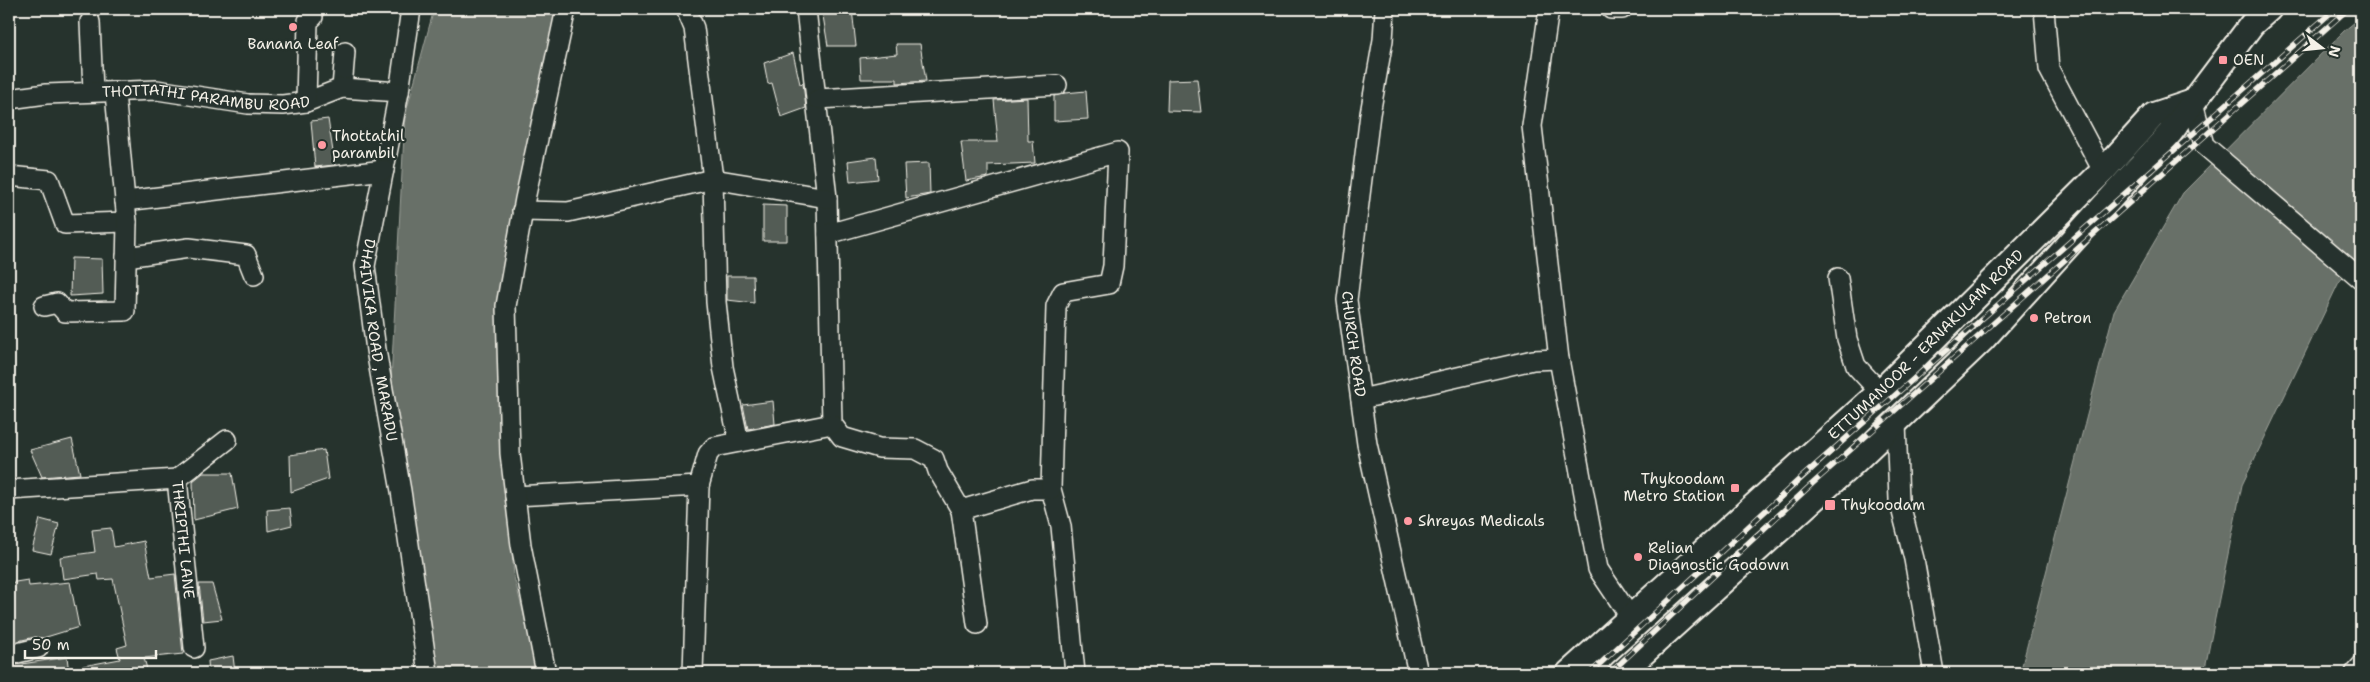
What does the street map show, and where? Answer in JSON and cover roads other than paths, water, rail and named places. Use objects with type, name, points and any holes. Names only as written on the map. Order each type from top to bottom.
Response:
[{"type":"main road","points":[[1621,673],[1896,422],[1989,332],[2170,133],[2257,14]]},
{"type":"main road","name":"ETTUMANOOR - ERNAKULAM ROAD","points":[[1569,673],[1880,392],[2103,171],[2154,115],[2193,102]]},
{"type":"street","name":"DHAIVIKA ROAD , MARADU","points":[[411,9],[399,92],[365,266],[376,350],[401,491],[428,673]]},
{"type":"street","points":[[546,673],[521,545],[510,453],[506,306],[522,211],[566,9]]},
{"type":"street","points":[[686,9],[694,28],[714,179],[716,302],[723,367],[738,442]]},
{"type":"street","points":[[806,9],[818,99],[827,198],[832,424],[842,437],[879,448],[915,449],[934,459],[938,471],[961,510],[977,624]]},
{"type":"street","name":"CHURCH ROAD","points":[[1385,9],[1383,40],[1370,114],[1347,300],[1367,444],[1418,673]]},
{"type":"street","points":[[1548,9],[1532,126],[1559,360],[1598,569],[1631,618]]},
{"type":"street","points":[[1611,9],[1622,9]]},
{"type":"street","points":[[2044,9],[2049,69],[2103,171]]},
{"type":"street","points":[[306,102],[308,21],[313,18]]},
{"type":"street","points":[[90,22],[93,91]]},
{"type":"street","points":[[342,88],[345,52]]},
{"type":"street","points":[[818,99],[1057,85]]},
{"type":"street","name":"THOTTATHI PARAMBU ROAD","points":[[9,99],[93,91],[157,90],[248,104],[283,105],[306,102],[342,88],[399,92]]},
{"type":"street","points":[[44,306],[57,303],[64,312],[125,311],[127,222],[115,92]]},
{"type":"street","points":[[2193,102],[2204,144],[2360,277]]},
{"type":"street","points":[[828,234],[1118,152],[1113,266],[1110,284],[1063,292],[1056,306],[1051,489],[1060,526],[1075,673]]},
{"type":"street","points":[[125,201],[384,170]]},
{"type":"street","points":[[9,176],[49,180],[65,224],[127,222]]},
{"type":"street","points":[[522,211],[568,212],[714,179],[827,198]]},
{"type":"street","points":[[126,257],[189,248],[236,254],[246,256],[254,276]]},
{"type":"street","points":[[1838,278],[1847,339],[1856,366],[1880,392]]},
{"type":"street","points":[[1361,399],[1534,360],[1559,360]]},
{"type":"street","points":[[1896,422],[1899,500],[1914,559],[1934,673]]},
{"type":"street","points":[[693,673],[699,486],[708,454],[714,447],[832,424]]},
{"type":"street","points":[[176,479],[227,440]]},
{"type":"street","name":"THRIPTHI LANE","points":[[9,490],[176,479],[194,648]]},
{"type":"street","points":[[515,496],[699,486]]},
{"type":"street","points":[[961,510],[1032,490],[1051,489]]},
{"type":"street","points":[[9,655],[38,648]]},
{"type":"street","points":[[2355,673],[2361,666]]},
{"type":"railway","points":[[1590,673],[1804,475],[2335,9]]},
{"type":"railway","points":[[1610,673],[1812,484],[2348,9]]},
{"type":"place","name":"Banana Leaf","points":[[293,27]]},
{"type":"place","name":"OEN","points":[[2223,60]]},
{"type":"place","name":"Thottathil parambil","points":[[322,145]]},
{"type":"place","name":"Petron","points":[[2034,318]]},
{"type":"place","name":"Thykoodam Metro Station","points":[[1735,488]]},
{"type":"place","name":"Thykoodam","points":[[1830,505]]},
{"type":"place","name":"Shreyas Medicals","points":[[1408,521]]},
{"type":"place","name":"Relian Diagnostic Godown","points":[[1638,557]]}]
